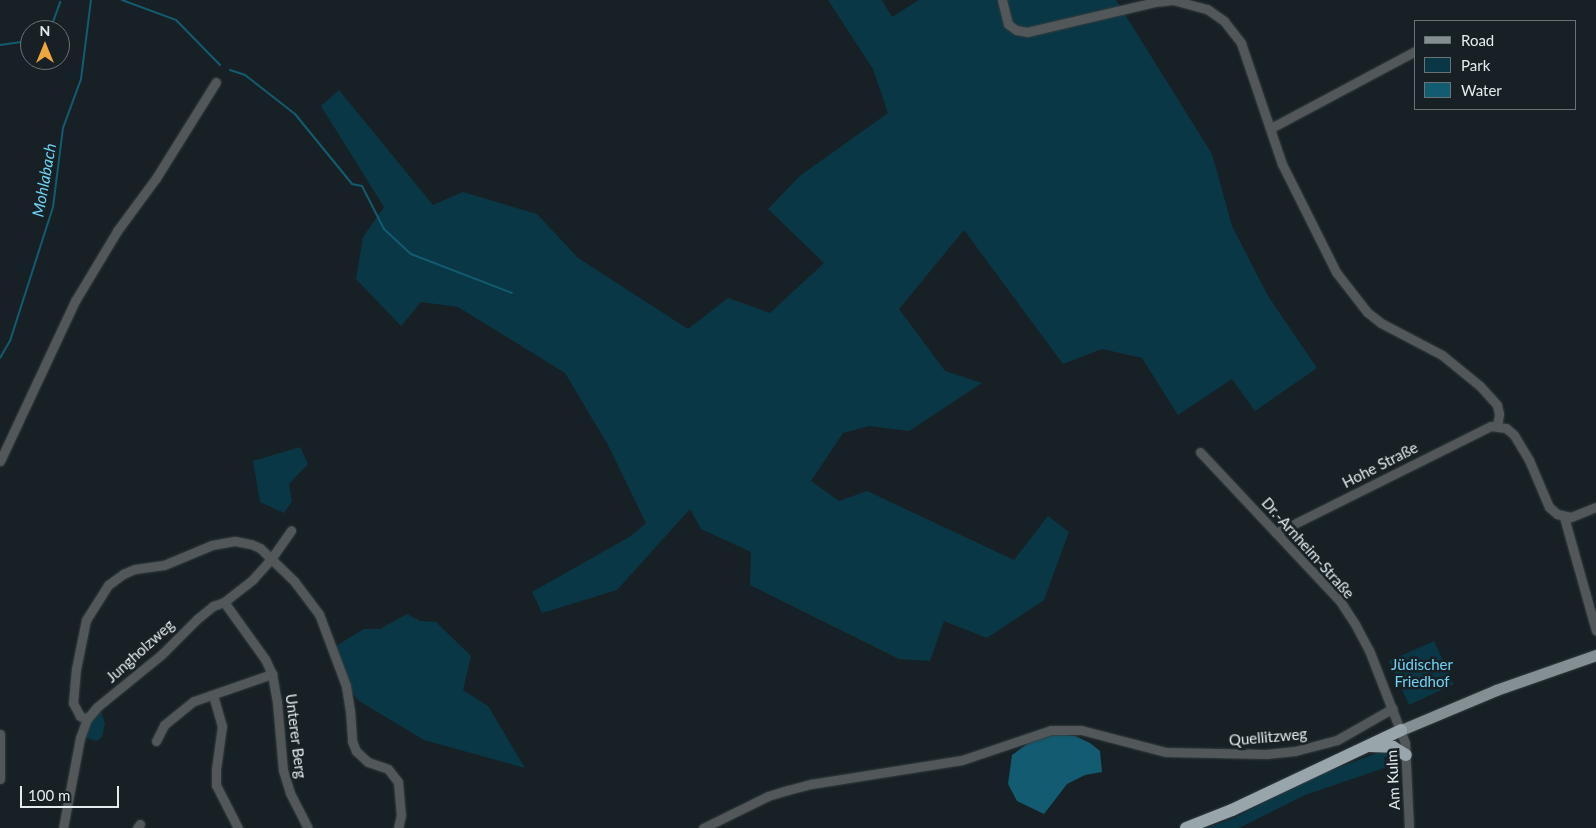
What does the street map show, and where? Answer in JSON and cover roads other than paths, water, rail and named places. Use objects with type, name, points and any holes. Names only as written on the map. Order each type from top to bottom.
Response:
[{"type":"highway","points":[[1186,828],[1232,810],[1401,730]]},
{"type":"highway","points":[[1364,746],[1393,747],[1406,755]]},
{"type":"main road","points":[[1401,730],[1496,690],[1596,654]]},
{"type":"street","points":[[1002,0],[1008,24],[1016,30],[1027,32],[1155,2],[1173,0],[1208,9],[1224,20],[1241,43],[1282,164],[1336,272],[1367,312],[1381,323],[1442,355],[1480,386],[1497,405],[1499,414],[1497,426],[1506,428],[1514,435],[1529,460],[1549,507],[1564,517],[1575,516],[1596,507]]},
{"type":"street","points":[[1271,128],[1414,52]]},
{"type":"street","points":[[0,461],[75,300],[118,231],[156,178],[216,82]]},
{"type":"street","name":"Hohe Straße","points":[[1276,532],[1486,427],[1497,426]]},
{"type":"street","name":"Dr.-Arnheim-Straße","points":[[1200,452],[1340,601],[1369,650],[1401,730]]},
{"type":"street","points":[[1564,517],[1596,631]]},
{"type":"street","name":"Jungholzweg","points":[[63,828],[80,738],[87,719],[97,707],[162,654],[197,618],[213,606],[224,602],[253,579],[271,560],[291,530]]},
{"type":"street","points":[[87,719],[80,716],[73,703],[76,669],[86,620],[108,585],[123,574],[135,569],[164,566],[223,542],[251,544],[260,548],[306,593],[319,614],[346,686],[352,741],[356,751],[368,762],[388,769],[398,782],[401,815],[398,828]]},
{"type":"street","name":"Unterer Berg","points":[[224,602],[265,659],[272,674],[284,770],[290,793],[308,828]]},
{"type":"street","points":[[156,742],[158,735],[171,718],[194,701],[272,674]]},
{"type":"street","points":[[213,695],[222,726],[215,777],[216,785],[238,828]]},
{"type":"street","name":"Quellitzweg","points":[[704,828],[768,796],[788,790],[811,784],[962,760],[1051,730],[1081,730],[1166,752],[1257,754],[1295,751],[1337,740],[1393,708]]},
{"type":"street","name":"Am Kulm","points":[[1401,730],[1406,755],[1409,828]]},
{"type":"street","points":[[0,734],[0,779]]},
{"type":"water","points":[[1056,734],[1075,736],[1090,743],[1100,751],[1102,772],[1085,775],[1067,784],[1044,814],[1017,801],[1008,784],[1012,755],[1030,742]]},
{"type":"waterway","name":"Mohlabach","points":[[0,358],[10,341],[53,207],[63,128],[81,79],[91,0]]},
{"type":"waterway","points":[[122,0],[176,20],[220,65]]},
{"type":"waterway","points":[[54,20],[60,2]]},
{"type":"waterway","points":[[0,45],[20,42]]},
{"type":"waterway","points":[[230,70],[245,75],[295,114],[352,184],[362,186],[384,229],[411,254],[512,293]]},
{"type":"park label","name":"Jüdischer Friedhof","points":[[1422,672]]}]
